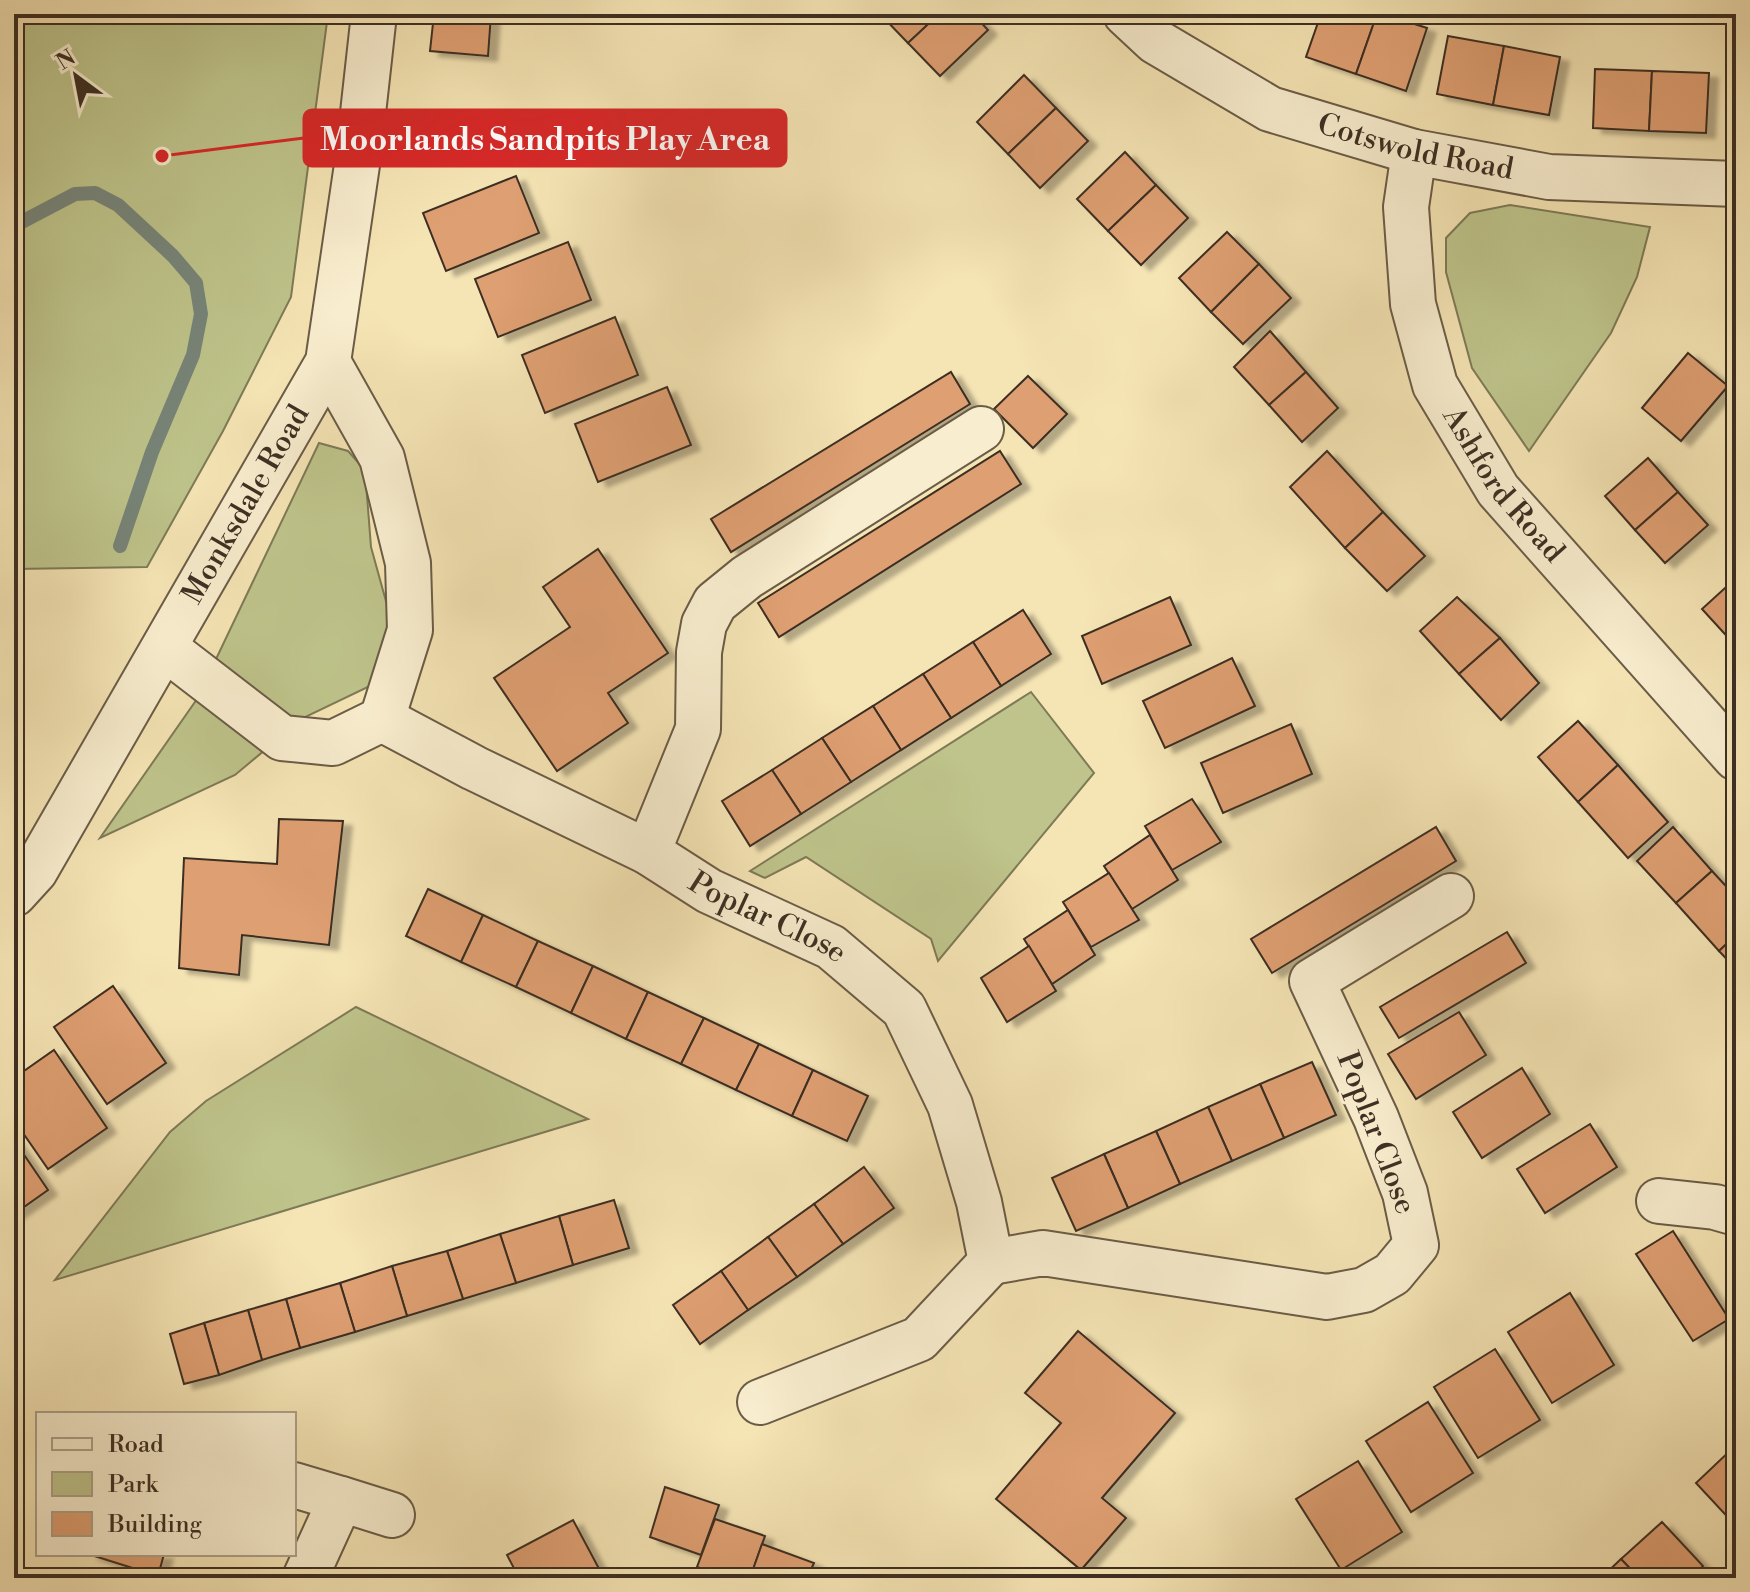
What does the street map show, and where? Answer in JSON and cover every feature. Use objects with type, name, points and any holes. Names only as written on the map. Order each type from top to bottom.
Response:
[{"type":"street","name":"Monksdale Road","points":[[14,894],[35,871],[328,362],[358,158],[374,14]]},
{"type":"street","name":"Cotswold Road","points":[[1126,14],[1155,41],[1270,109],[1414,152],[1549,177],[1736,184]]},
{"type":"street","name":"Ashford Road","points":[[1414,152],[1406,207],[1413,304],[1435,385],[1498,490],[1736,758]]},
{"type":"street","name":"Monksdale Road","points":[[328,362],[382,458],[408,563],[410,630],[382,719]]},
{"type":"street","points":[[648,852],[698,729],[699,652],[704,624],[715,603],[747,577],[981,429]]},
{"type":"street","points":[[165,648],[282,738],[333,743],[382,719]]},
{"type":"street","name":"Poplar Close","points":[[382,719],[474,768],[648,852],[709,891],[831,947],[904,1009],[950,1105],[979,1202],[991,1262],[1043,1253],[1327,1297],[1364,1290],[1392,1274],[1416,1245],[1405,1193],[1376,1118],[1312,981],[1451,896]]},
{"type":"street","points":[[1659,1201],[1715,1207],[1736,1213]]},
{"type":"street","points":[[760,1402],[919,1339],[991,1262]]},
{"type":"street","points":[[296,1486],[392,1515]]},
{"type":"street","points":[[305,1578],[341,1499]]},
{"type":"green space","points":[[14,14],[328,14],[291,297],[223,431],[147,567],[14,569]]},
{"type":"green space","points":[[1510,205],[1650,227],[1637,277],[1611,333],[1529,451],[1472,368],[1446,272],[1446,238],[1470,213]]},
{"type":"green space","points":[[319,443],[348,451],[365,470],[371,547],[392,623],[372,685],[303,718],[235,775],[100,838],[197,699]]},
{"type":"green space","points":[[1031,692],[1094,773],[938,961],[931,939],[806,857],[765,878],[750,871]]},
{"type":"green space","points":[[356,1007],[588,1119],[55,1280],[170,1132],[206,1101]]},
{"type":"building","points":[[434,14],[491,14],[488,56],[430,51]]},
{"type":"building","points":[[880,14],[939,14],[908,43]]},
{"type":"building","points":[[939,14],[973,14],[988,30],[940,76],[908,43]]},
{"type":"building","points":[[1321,14],[1377,14],[1356,74],[1306,57]]},
{"type":"building","points":[[1377,14],[1427,28],[1406,91],[1356,74]]},
{"type":"building","points":[[1448,36],[1504,46],[1493,105],[1437,94]]},
{"type":"building","points":[[1504,46],[1560,57],[1549,115],[1493,105]]},
{"type":"building","points":[[1595,69],[1652,71],[1649,131],[1593,128]]},
{"type":"building","points":[[1652,71],[1709,73],[1706,133],[1649,131]]},
{"type":"building","points":[[1024,75],[1056,108],[1008,154],[977,122]]},
{"type":"building","points":[[1056,108],[1088,141],[1040,188],[1008,154]]},
{"type":"building","points":[[1125,152],[1156,185],[1108,231],[1077,199]]},
{"type":"building","points":[[516,176],[539,233],[446,271],[423,213]]},
{"type":"building","points":[[1156,185],[1188,218],[1141,265],[1108,231]]},
{"type":"building","points":[[1227,232],[1259,264],[1211,312],[1179,278]]},
{"type":"building","points":[[568,242],[591,300],[498,337],[475,279]]},
{"type":"building","points":[[1259,264],[1291,298],[1243,344],[1211,312]]},
{"type":"building","points":[[1729,286],[1736,286],[1736,357],[1732,357]]},
{"type":"building","points":[[615,317],[638,375],[545,413],[522,355]]},
{"type":"building","points":[[1270,331],[1306,372],[1269,405],[1234,367]]},
{"type":"building","points":[[1688,353],[1728,386],[1681,441],[1642,408]]},
{"type":"building","points":[[951,372],[970,404],[731,552],[711,519]]},
{"type":"building","points":[[1306,372],[1338,408],[1302,442],[1269,405]]},
{"type":"building","points":[[1028,376],[1067,414],[1033,448],[994,409]]},
{"type":"building","points":[[667,387],[691,445],[598,482],[575,424]]},
{"type":"building","points":[[1000,451],[1021,484],[779,637],[758,603]]},
{"type":"building","points":[[1327,451],[1383,512],[1345,548],[1290,487]]},
{"type":"building","points":[[1648,458],[1678,492],[1635,530],[1605,496]]},
{"type":"building","points":[[1678,492],[1708,525],[1665,563],[1635,530]]},
{"type":"building","points":[[1383,512],[1425,556],[1387,591],[1345,548]]},
{"type":"building","points":[[598,549],[668,653],[608,693],[628,723],[557,771],[494,678],[570,627],[543,587]]},
{"type":"building","points":[[1736,578],[1736,642],[1734,644],[1702,609]]},
{"type":"building","points":[[1170,597],[1191,645],[1102,684],[1082,636]]},
{"type":"building","points":[[1457,597],[1500,638],[1459,674],[1420,631]]},
{"type":"building","points":[[1023,610],[1051,654],[1001,686],[973,642]]},
{"type":"building","points":[[1500,638],[1539,683],[1501,720],[1459,674]]},
{"type":"building","points":[[973,642],[1001,686],[951,718],[923,674]]},
{"type":"building","points":[[1232,658],[1255,706],[1165,748],[1143,701]]},
{"type":"building","points":[[923,674],[951,718],[901,750],[873,706]]},
{"type":"building","points":[[873,706],[901,750],[851,782],[822,738]]},
{"type":"building","points":[[1578,721],[1618,765],[1578,802],[1538,757]]},
{"type":"building","points":[[1291,724],[1312,774],[1223,813],[1201,763]]},
{"type":"building","points":[[822,738],[851,782],[801,814],[772,770]]},
{"type":"building","points":[[1618,765],[1668,822],[1628,858],[1578,802]]},
{"type":"building","points":[[772,770],[801,814],[750,846],[722,801]]},
{"type":"building","points":[[1192,799],[1221,842],[1172,870],[1145,826]]},
{"type":"building","points":[[279,819],[343,821],[329,945],[242,935],[239,975],[179,968],[184,858],[277,864]]},
{"type":"building","points":[[1436,827],[1456,861],[1272,973],[1251,939]]},
{"type":"building","points":[[1673,827],[1712,871],[1676,903],[1637,861]]},
{"type":"building","points":[[1150,835],[1178,880],[1132,909],[1104,866]]},
{"type":"building","points":[[1712,871],[1736,897],[1736,935],[1719,951],[1676,903]]},
{"type":"building","points":[[1109,873],[1139,920],[1091,947],[1063,902]]},
{"type":"building","points":[[428,889],[483,915],[461,962],[406,936]]},
{"type":"building","points":[[1068,910],[1095,955],[1052,984],[1024,939]]},
{"type":"building","points":[[483,915],[538,941],[516,987],[461,962]]},
{"type":"building","points":[[1507,932],[1526,963],[1399,1038],[1380,1007]]},
{"type":"building","points":[[1736,935],[1736,969],[1719,951]]},
{"type":"building","points":[[538,941],[593,966],[571,1013],[516,987]]},
{"type":"building","points":[[1029,946],[1056,991],[1007,1022],[981,978]]},
{"type":"building","points":[[593,966],[648,992],[626,1039],[571,1013]]},
{"type":"building","points":[[113,986],[166,1063],[107,1104],[54,1027]]},
{"type":"building","points":[[648,992],[704,1018],[681,1064],[626,1039]]},
{"type":"building","points":[[1459,1012],[1486,1055],[1416,1099],[1388,1054]]},
{"type":"building","points":[[704,1018],[759,1044],[736,1090],[681,1064]]},
{"type":"building","points":[[759,1044],[813,1070],[792,1116],[736,1090]]},
{"type":"building","points":[[54,1050],[107,1128],[48,1169],[14,1120],[14,1078]]},
{"type":"building","points":[[1312,1062],[1336,1115],[1284,1138],[1260,1084]]},
{"type":"building","points":[[1522,1068],[1550,1114],[1482,1158],[1453,1112]]},
{"type":"building","points":[[813,1070],[868,1096],[847,1141],[792,1116]]},
{"type":"building","points":[[1260,1084],[1284,1138],[1232,1161],[1208,1107]]},
{"type":"building","points":[[1208,1107],[1232,1161],[1180,1184],[1156,1131]]},
{"type":"building","points":[[1590,1124],[1617,1167],[1545,1213],[1517,1169]]},
{"type":"building","points":[[1156,1131],[1180,1184],[1128,1208],[1104,1154]]},
{"type":"building","points":[[14,1140],[48,1190],[14,1214]]},
{"type":"building","points":[[1104,1154],[1128,1208],[1076,1231],[1052,1178]]},
{"type":"building","points":[[864,1167],[894,1208],[843,1244],[814,1204]]},
{"type":"building","points":[[614,1200],[629,1248],[573,1265],[559,1216]]},
{"type":"building","points":[[814,1204],[843,1244],[797,1277],[768,1237]]},
{"type":"building","points":[[559,1216],[573,1265],[516,1283],[500,1234]]},
{"type":"building","points":[[1673,1231],[1729,1319],[1693,1341],[1636,1254]]},
{"type":"building","points":[[500,1234],[516,1283],[463,1299],[447,1251]]},
{"type":"building","points":[[768,1237],[797,1277],[748,1310],[721,1271]]},
{"type":"building","points":[[447,1251],[463,1299],[407,1316],[392,1266]]},
{"type":"building","points":[[392,1266],[407,1316],[355,1332],[340,1283]]},
{"type":"building","points":[[721,1271],[748,1310],[700,1344],[673,1305]]},
{"type":"building","points":[[340,1283],[355,1332],[300,1348],[286,1299]]},
{"type":"building","points":[[1570,1293],[1614,1365],[1552,1403],[1508,1332]]},
{"type":"building","points":[[286,1299],[300,1348],[262,1360],[248,1310]]},
{"type":"building","points":[[248,1310],[262,1360],[219,1375],[204,1323]]},
{"type":"building","points":[[204,1323],[219,1375],[184,1384],[170,1334]]},
{"type":"building","points":[[1078,1331],[1175,1413],[1102,1498],[1126,1518],[1081,1570],[996,1499],[1061,1423],[1025,1393]]},
{"type":"building","points":[[1495,1349],[1540,1420],[1478,1458],[1434,1387]]},
{"type":"building","points":[[1428,1402],[1473,1473],[1411,1512],[1366,1441]]},
{"type":"building","points":[[1736,1445],[1736,1526],[1696,1483]]},
{"type":"building","points":[[1358,1461],[1402,1532],[1341,1570],[1296,1499]]},
{"type":"building","points":[[665,1487],[719,1505],[701,1555],[650,1537]]},
{"type":"building","points":[[715,1519],[765,1536],[750,1578],[729,1578],[697,1567]]},
{"type":"building","points":[[573,1520],[604,1578],[519,1578],[507,1555]]},
{"type":"building","points":[[1662,1522],[1703,1566],[1690,1578],[1639,1578],[1621,1559]]},
{"type":"building","points":[[762,1544],[814,1563],[807,1578],[750,1578]]},
{"type":"building","points":[[94,1556],[163,1556],[158,1576]]},
{"type":"building","points":[[1621,1559],[1639,1578],[1601,1578]]},
{"type":"waterway","points":[[14,226],[75,194],[95,193],[118,205],[173,256],[196,283],[201,314],[193,355],[152,452],[120,546]]},
{"type":"place","name":"Moorlands Sandpits Play Area","points":[[162,156]]}]
